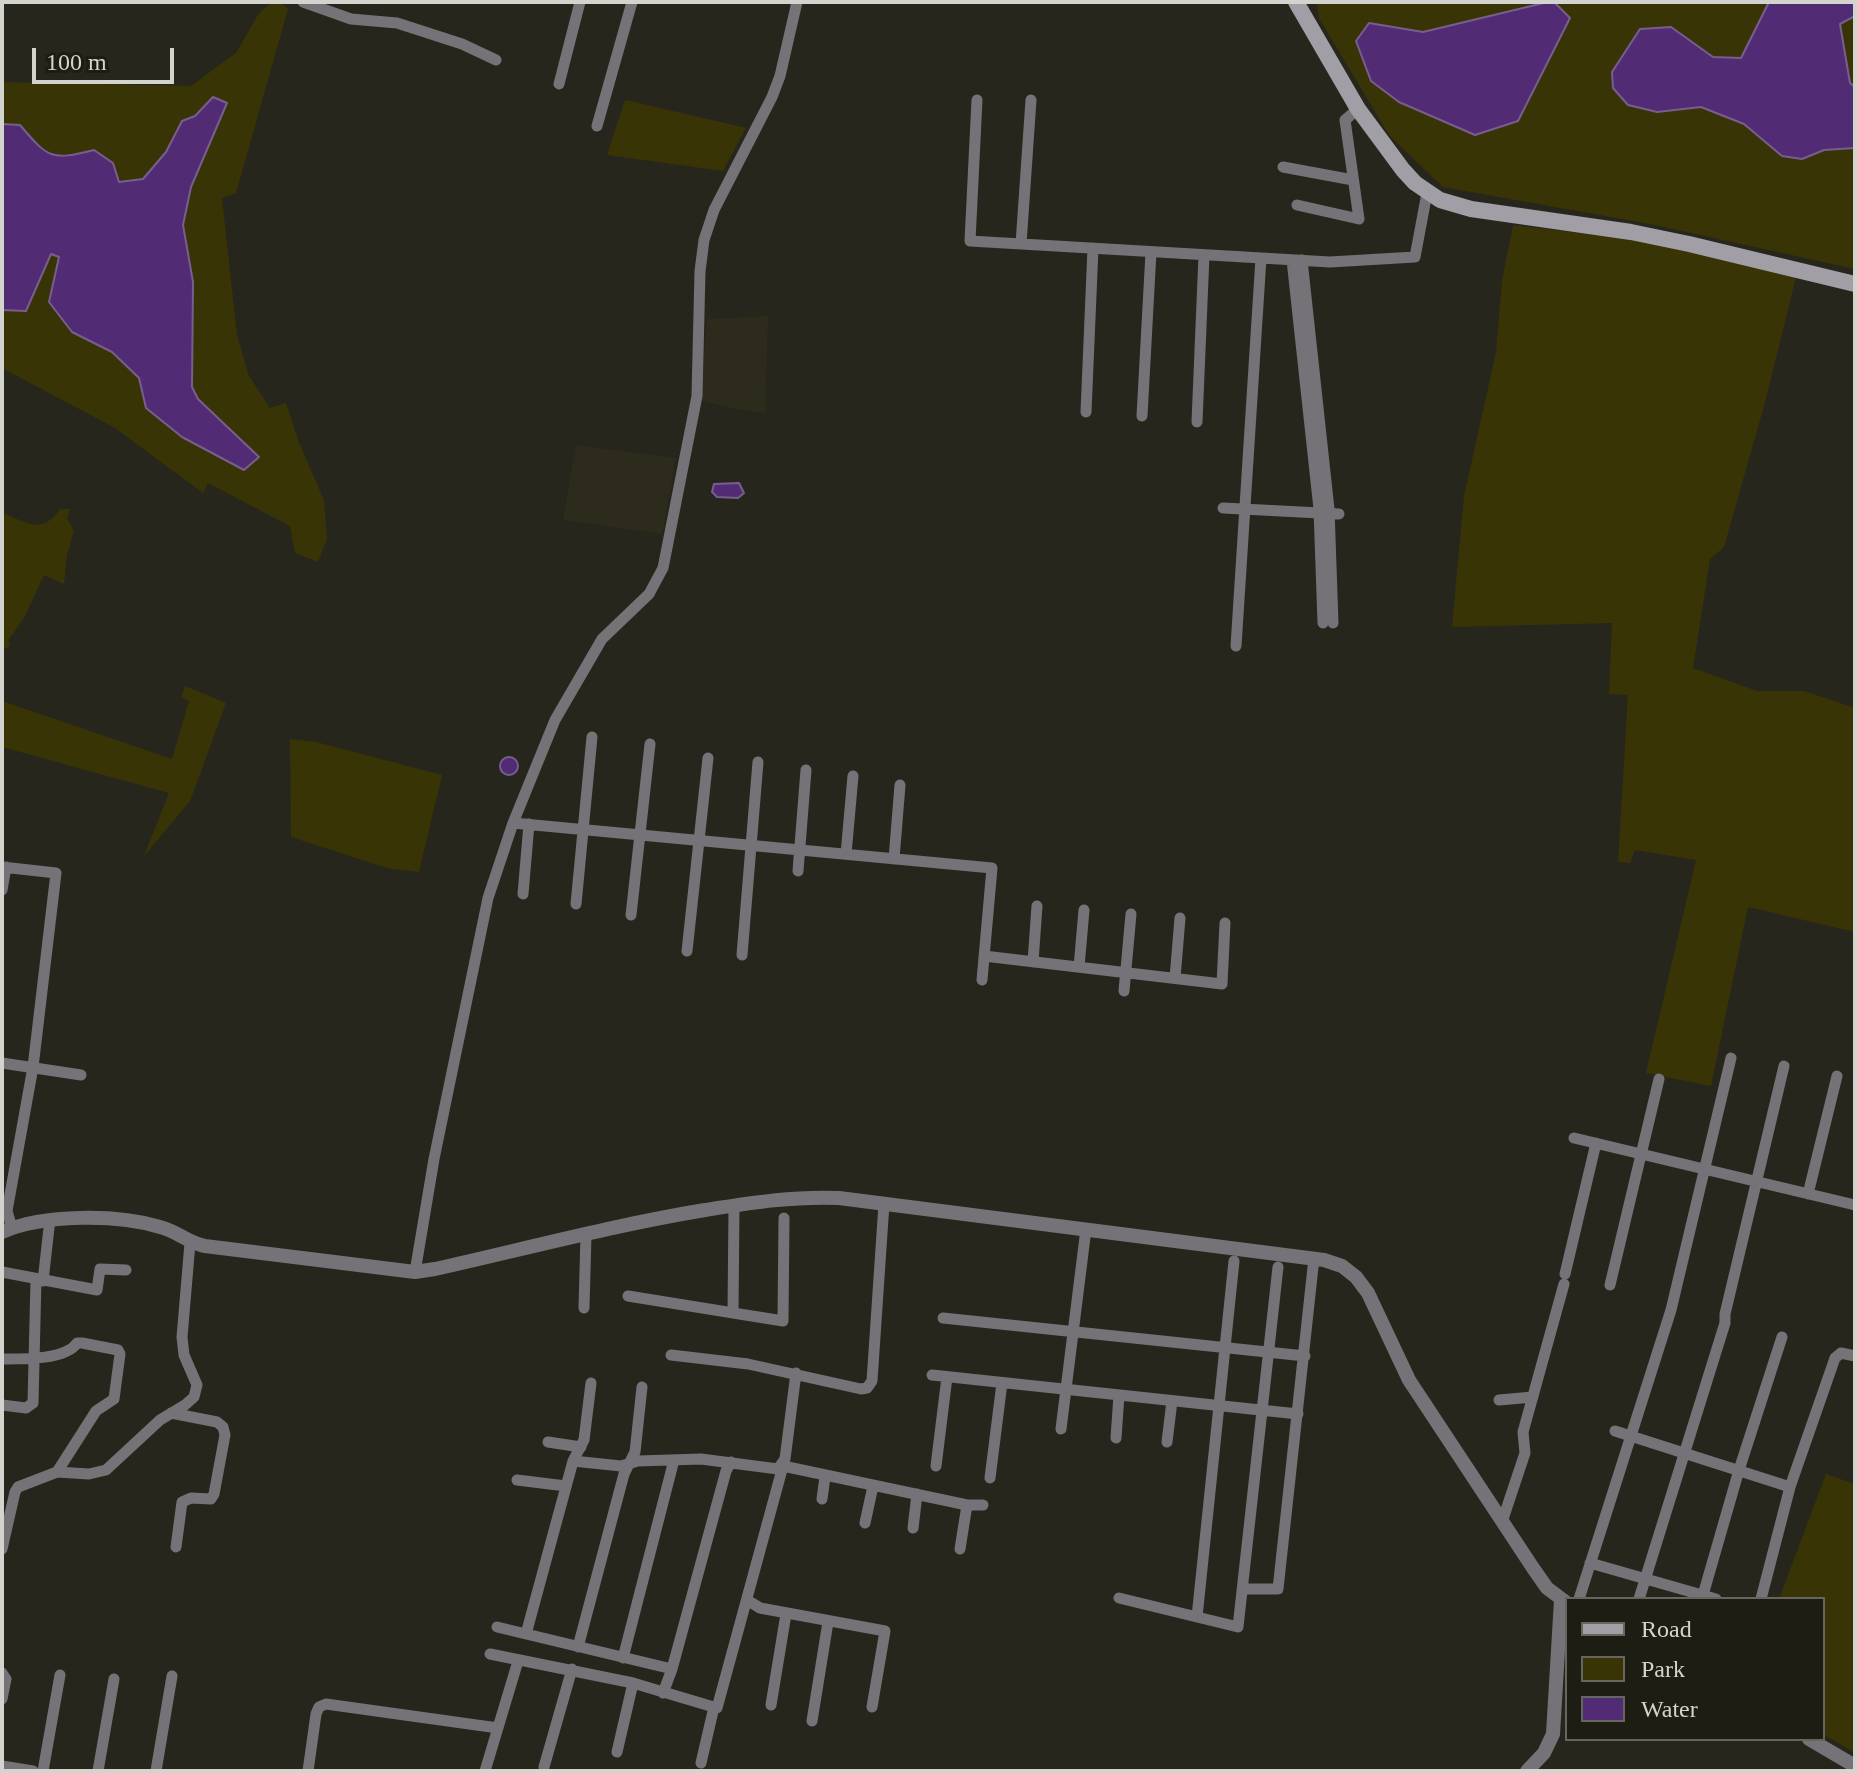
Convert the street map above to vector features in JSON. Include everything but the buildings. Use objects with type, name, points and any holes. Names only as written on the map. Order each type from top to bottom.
[{"type":"main road","points":[[1296,2],[1358,109],[1403,170],[1427,193],[1440,200],[1471,209],[1668,239],[1855,284]]},
{"type":"street","points":[[303,2],[351,19],[397,23],[462,44],[496,60]]},
{"type":"street","points":[[559,84],[580,2]]},
{"type":"street","points":[[597,126],[632,2]]},
{"type":"street","points":[[415,1272],[434,1159],[488,898],[513,823],[562,707],[602,639],[649,594],[663,568],[697,396],[700,271],[704,240],[714,210],[772,97],[797,2]]},
{"type":"street","points":[[977,100],[970,241],[1330,262],[1415,257],[1427,193]]},
{"type":"street","points":[[1021,244],[1031,100]]},
{"type":"street","points":[[1297,205],[1359,219],[1345,120],[1358,109]]},
{"type":"street","points":[[1283,167],[1353,180]]},
{"type":"street","points":[[1086,412],[1093,248]]},
{"type":"street","points":[[1142,416],[1151,252]]},
{"type":"street","points":[[1197,422],[1204,255]]},
{"type":"street","points":[[1236,646],[1261,258]]},
{"type":"street","points":[[1297,260],[1329,514],[1328,623]]},
{"type":"street","points":[[1223,508],[1329,514]]},
{"type":"street","points":[[576,904],[592,737]]},
{"type":"street","points":[[631,915],[650,744]]},
{"type":"street","points":[[687,951],[708,758]]},
{"type":"street","points":[[742,955],[758,762]]},
{"type":"street","points":[[798,871],[806,770]]},
{"type":"street","points":[[846,854],[853,776]]},
{"type":"street","points":[[894,859],[900,785]]},
{"type":"street","points":[[513,823],[992,868],[982,980]]},
{"type":"street","points":[[523,894],[529,824]]},
{"type":"street","points":[[2,890],[4,867],[56,873],[33,1067],[4,1210],[7,1230],[50,1219],[144,1222],[166,1228],[190,1243],[415,1272],[661,1218],[807,1197],[1314,1258],[1342,1266],[1356,1277],[1368,1293],[1409,1380],[1502,1522],[1533,1568],[1564,1602],[1553,1734],[1544,1753],[1527,1771]]},
{"type":"street","points":[[1033,962],[1037,906]]},
{"type":"street","points":[[1079,967],[1084,910]]},
{"type":"street","points":[[1124,991],[1131,914]]},
{"type":"street","points":[[1175,978],[1180,918]]},
{"type":"street","points":[[984,956],[1222,984],[1225,923]]},
{"type":"street","points":[[1580,1597],[1671,1310],[1731,1058]]},
{"type":"street","points":[[2,1063],[81,1075]]},
{"type":"street","points":[[1640,1597],[1725,1323],[1784,1066]]},
{"type":"street","points":[[1808,1194],[1837,1076]]},
{"type":"street","points":[[1610,1285],[1659,1079]]},
{"type":"street","points":[[1574,1138],[1855,1205]]},
{"type":"street","points":[[1502,1522],[1525,1453],[1523,1432],[1596,1143]]},
{"type":"street","points":[[671,1355],[748,1364],[861,1389],[870,1385],[884,1204]]},
{"type":"street","points":[[733,1313],[734,1206]]},
{"type":"street","points":[[628,1296],[783,1321],[784,1218]]},
{"type":"street","points":[[2,1405],[31,1407],[33,1403],[39,1280],[50,1219]]},
{"type":"street","points":[[1061,1429],[1086,1229]]},
{"type":"street","points":[[584,1308],[586,1234]]},
{"type":"street","points":[[2,1549],[8,1498],[18,1487],[57,1472],[89,1474],[106,1470],[170,1413],[194,1397],[197,1385],[184,1355],[182,1337],[190,1243]]},
{"type":"street","points":[[1243,1589],[1278,1589],[1314,1258]]},
{"type":"street","points":[[1197,1617],[1234,1261]]},
{"type":"street","points":[[1119,1598],[1238,1627],[1278,1267]]},
{"type":"street","points":[[2,1272],[97,1290],[100,1269],[126,1270]]},
{"type":"street","points":[[943,1318],[1305,1356]]},
{"type":"street","points":[[1703,1595],[1782,1337]]},
{"type":"street","points":[[2,1359],[72,1352],[77,1343],[118,1350],[120,1354],[114,1399],[96,1411],[57,1472]]},
{"type":"street","points":[[1762,1597],[1790,1487],[1835,1358],[1841,1353],[1855,1356]]},
{"type":"street","points":[[490,1654],[633,1683],[717,1708],[783,1466],[796,1373]]},
{"type":"street","points":[[932,1375],[1298,1414]]},
{"type":"street","points":[[936,1466],[947,1377]]},
{"type":"street","points":[[526,1634],[573,1461],[584,1440],[591,1383]]},
{"type":"street","points":[[990,1478],[1002,1383]]},
{"type":"street","points":[[578,1647],[624,1474],[635,1452],[642,1387]]},
{"type":"street","points":[[1116,1438],[1119,1395]]},
{"type":"street","points":[[1499,1400],[1533,1397]]},
{"type":"street","points":[[1167,1442],[1172,1401]]},
{"type":"street","points":[[170,1413],[217,1422],[223,1427],[225,1435],[216,1489],[211,1499],[191,1498],[182,1502],[176,1547]]},
{"type":"street","points":[[1615,1431],[1790,1487]]},
{"type":"street","points":[[548,1442],[581,1447]]},
{"type":"street","points":[[573,1461],[621,1466],[638,1461],[674,1460],[731,1462],[770,1469],[783,1466],[967,1505],[983,1505]]},
{"type":"street","points":[[623,1658],[674,1460]]},
{"type":"street","points":[[663,1693],[731,1462]]},
{"type":"street","points":[[822,1499],[825,1477]]},
{"type":"street","points":[[517,1480],[566,1486]]},
{"type":"street","points":[[865,1523],[873,1486]]},
{"type":"street","points":[[913,1528],[917,1494]]},
{"type":"street","points":[[960,1549],[967,1505]]},
{"type":"street","points":[[1590,1563],[1710,1597]]},
{"type":"street","points":[[747,1600],[760,1608],[786,1614],[885,1631],[872,1707]]},
{"type":"street","points":[[771,1705],[786,1614]]},
{"type":"street","points":[[812,1721],[828,1622]]},
{"type":"street","points":[[497,1627],[672,1669]]},
{"type":"street","points":[[485,1771],[518,1661]]},
{"type":"street","points":[[544,1767],[572,1669]]},
{"type":"street","points":[[2,1673],[6,1679],[2,1699]]},
{"type":"street","points":[[43,1771],[60,1675]]},
{"type":"street","points":[[156,1771],[172,1676]]},
{"type":"street","points":[[98,1771],[114,1679]]},
{"type":"street","points":[[617,1752],[633,1683]]},
{"type":"street","points":[[308,1771],[316,1714],[319,1707],[326,1704],[498,1728]]},
{"type":"street","points":[[701,1763],[714,1707]]},
{"type":"street","points":[[1812,1741],[1855,1766]]},
{"type":"street","points":[[2,1766],[33,1771]]},
{"type":"shaded area","points":[[768,316],[765,413],[701,400],[707,319]]},
{"type":"shaded area","points":[[576,445],[676,458],[662,534],[563,520]]},
{"type":"green space","points":[[272,2],[280,2],[288,9],[236,193],[222,198],[237,335],[249,376],[270,408],[286,403],[324,500],[327,539],[318,562],[295,553],[290,526],[208,483],[203,493],[115,428],[2,368],[2,82],[191,86],[236,53],[259,13]]},
{"type":"green space","points":[[1317,2],[1855,2],[1855,269],[1650,224],[1443,187],[1389,135],[1319,18]]},
{"type":"green space","points":[[625,100],[746,128],[723,171],[607,155]]},
{"type":"green space","points":[[1513,225],[1640,240],[1796,277],[1766,399],[1724,547],[1710,559],[1693,668],[1757,691],[1804,691],[1855,708],[1855,932],[1748,907],[1711,1086],[1646,1073],[1696,860],[1635,850],[1630,863],[1618,862],[1628,695],[1609,694],[1612,623],[1452,627],[1464,496],[1496,352],[1502,281]]},
{"type":"green space","points":[[60,509],[70,509],[67,518],[74,531],[67,555],[64,584],[44,575],[25,616],[8,641],[10,646],[3,650],[2,513],[40,525]]},
{"type":"green space","points":[[185,686],[226,703],[190,801],[144,856],[169,793],[2,747],[2,701],[172,759],[189,701],[181,697]]},
{"type":"green space","points":[[290,739],[316,742],[442,775],[419,872],[387,868],[291,837]]},
{"type":"green space","points":[[1826,1474],[1855,1484],[1855,1753],[1825,1735],[1825,1597],[1780,1597]]},
{"type":"water","points":[[1554,2],[1570,18],[1518,121],[1475,135],[1399,102],[1371,81],[1356,41],[1369,23],[1423,32]]},
{"type":"water","points":[[1769,2],[1855,2],[1855,16],[1840,24],[1850,83],[1855,87],[1855,148],[1824,150],[1802,159],[1782,156],[1744,124],[1701,107],[1657,112],[1628,105],[1613,88],[1612,72],[1640,29],[1671,27],[1713,57],[1741,58]]},
{"type":"water","points":[[213,97],[227,103],[191,187],[183,225],[193,282],[192,387],[198,399],[259,457],[244,470],[182,437],[146,408],[139,378],[112,352],[72,332],[49,302],[59,257],[51,254],[26,311],[2,310],[2,124],[20,125],[51,154],[59,156],[94,150],[113,163],[119,182],[143,179],[166,152],[182,121],[195,116]]},
{"type":"water","points":[[739,483],[744,493],[738,498],[717,497],[712,492],[714,484]]},
{"type":"water","points":[[509,757],[518,766],[509,775],[500,766]]}]
